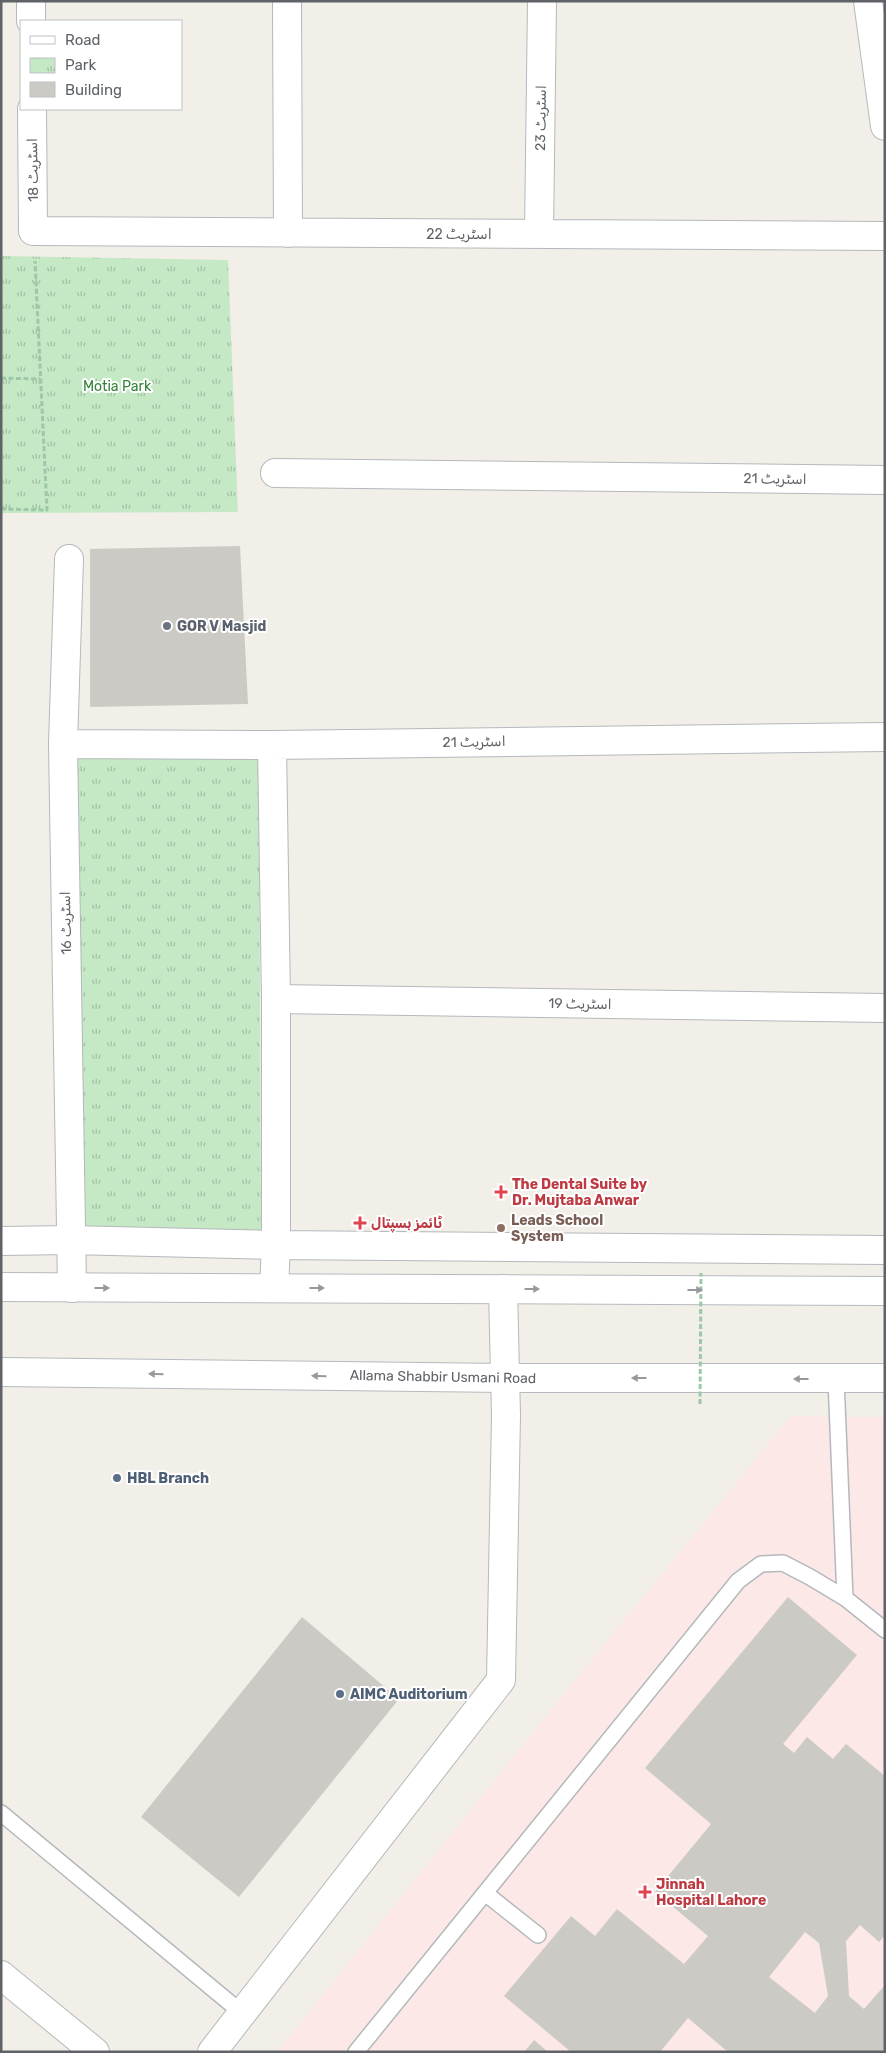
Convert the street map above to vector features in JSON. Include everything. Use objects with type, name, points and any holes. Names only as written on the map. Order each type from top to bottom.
[{"type":"street","points":[[31,1],[31,20]]},
{"type":"street","points":[[287,1],[288,233]]},
{"type":"street","name":"اسٹریٹ 23","points":[[539,234],[542,1]]},
{"type":"street","points":[[868,1],[880,53],[885,126]]},
{"type":"street","name":"اسٹریٹ 18","points":[[32,110],[33,231]]},
{"type":"street","name":"اسٹریٹ 22","points":[[33,231],[885,236]]},
{"type":"street","name":"اسٹریٹ 21","points":[[276,473],[885,480]]},
{"type":"street","name":"اسٹریٹ 16","points":[[69,559],[63,744],[72,1288]]},
{"type":"street","name":"اسٹریٹ 21","points":[[63,744],[272,745],[885,737]]},
{"type":"street","points":[[272,745],[276,999],[276,1245],[274,1288]]},
{"type":"street","name":"اسٹریٹ 19","points":[[276,999],[885,1008]]},
{"type":"street","points":[[1,1241],[70,1240],[276,1245],[885,1250]]},
{"type":"street","points":[[1,1287],[885,1291]]},
{"type":"street","points":[[212,2052],[501,1680],[506,1378],[503,1289]]},
{"type":"street","name":"Allama Shabbir Usmani Road","points":[[1,1372],[506,1378],[885,1378]]},
{"type":"street","points":[[1,1975],[95,2052]]},
{"type":"lane","points":[[836,1379],[845,1598]]},
{"type":"lane","points":[[356,2052],[738,1581],[760,1564],[783,1563],[810,1576],[845,1598],[885,1630]]},
{"type":"lane","points":[[1,1813],[242,2013]]},
{"type":"lane","points":[[484,1893],[538,1935]]},
{"type":"path","points":[[1,509],[47,510],[33,231]]},
{"type":"path","points":[[1,378],[40,378]]},
{"type":"path","points":[[700,1273],[700,1404]]},
{"type":"shaded area","name":"Jinnah Hospital Lahore","points":[[791,1416],[885,1417],[885,2052],[277,2052],[533,1732]]},
{"type":"green space","name":"Motia Park","points":[[1,256],[228,260],[238,512],[1,513]]},
{"type":"green space","points":[[75,755],[259,758],[261,1230],[77,1227]]},
{"type":"building","name":"GOR V Masjid","points":[[240,546],[248,704],[90,707],[90,549]]},
{"type":"building","points":[[788,1597],[857,1655],[783,1744],[794,1753],[807,1737],[833,1759],[846,1744],[885,1776],[885,1935],[879,1942],[860,1925],[846,1941],[849,1996],[864,2009],[885,1985],[885,2052],[728,2052],[688,2018],[660,2052],[571,2052],[504,1996],[571,1916],[595,1936],[617,1909],[684,1964],[708,1936],[655,1892],[711,1824],[645,1768]],"holes":[[[805,1932],[819,1943],[828,1996],[815,2013],[769,1977]]]},
{"type":"building","points":[[302,1617],[399,1699],[239,1897],[141,1817]]},
{"type":"building","points":[[534,2040],[548,2052],[524,2052]]},
{"type":"place","name":"GOR V Masjid","points":[[167,626]]},
{"type":"place","name":"The Dental Suite by Dr. Mujtaba Anwar","points":[[501,1192]]},
{"type":"place","name":"ٹائمز ہسپتال","points":[[360,1223]]},
{"type":"place","name":"Leads School System","points":[[501,1228]]},
{"type":"place","name":"HBL Branch","points":[[117,1478]]},
{"type":"place","name":"AIMC Auditorium","points":[[340,1694]]},
{"type":"place","name":"Jinnah Hospital Lahore","points":[[645,1892]]}]
